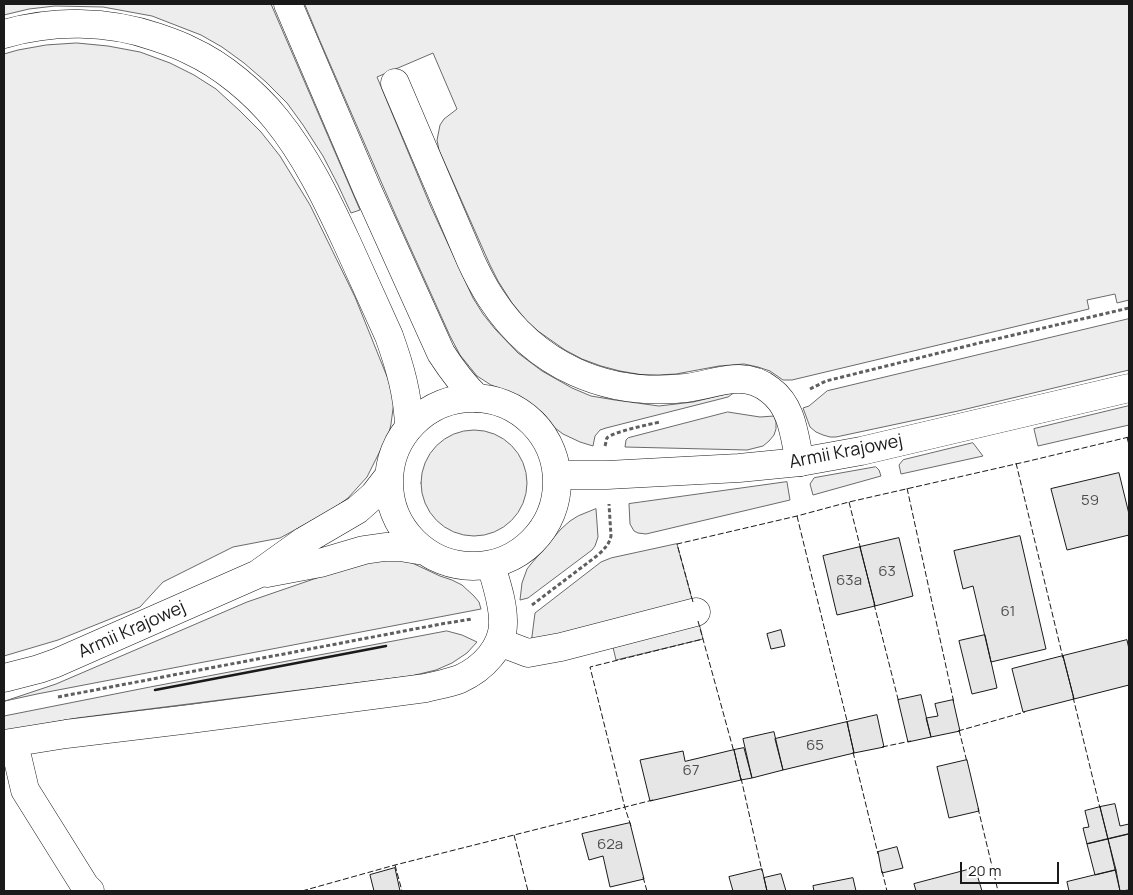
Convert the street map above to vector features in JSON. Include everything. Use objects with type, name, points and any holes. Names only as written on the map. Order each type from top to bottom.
[{"type":"main road","points":[[288,4],[367,189],[441,353],[451,370],[477,398]]},
{"type":"main road","points":[[4,34],[40,25],[66,23],[118,27],[144,33],[192,51],[235,79],[255,97],[292,140],[332,212],[389,336],[405,386],[409,427]]},
{"type":"main road","points":[[395,83],[478,275],[505,318],[524,338],[549,358],[571,371],[612,384],[644,389],[672,389],[734,378],[763,386],[776,396],[789,414],[800,462]]},
{"type":"main road","name":"Armii Krajowej","points":[[557,475],[607,475],[739,468],[800,462],[868,449],[1129,388]]},
{"type":"main road","points":[[477,398],[490,400],[515,409],[531,421],[544,436],[550,448],[557,475],[557,487],[551,514],[545,526],[528,547],[504,561],[492,565],[474,567],[445,562],[424,551],[414,543],[406,534],[397,518],[388,490],[388,477],[397,446],[409,427],[425,412],[455,400],[477,398]]},
{"type":"main road","name":"Armii Krajowej","points":[[4,678],[56,663],[258,574],[304,541],[357,510],[374,495],[388,477]]},
{"type":"main road","name":"Armii Krajowej","points":[[258,574],[320,563],[364,550],[385,547],[400,547],[424,551]]},
{"type":"main road","points":[[90,891],[25,790],[9,743],[436,686],[459,679],[471,673],[485,662],[494,653],[499,642],[504,623],[492,565]]},
{"type":"main road","points":[[499,642],[528,653],[568,645],[696,612]]},
{"type":"path","points":[[804,393],[826,381],[1129,308]]},
{"type":"path","points":[[526,608],[606,548],[611,536],[609,507]]},
{"type":"path","points":[[56,698],[475,619]]},
{"type":"shaded area","points":[[4,4],[271,4],[360,210],[351,213],[323,156],[287,103],[244,63],[222,47],[201,35],[152,16],[103,7],[55,6],[29,9],[4,15]]},
{"type":"shaded area","points":[[305,4],[1129,4],[1129,300],[1117,303],[1115,294],[1087,300],[1089,309],[792,380],[783,380],[770,371],[744,364],[658,375],[643,375],[601,366],[565,350],[538,331],[512,303],[498,281],[439,150],[437,140],[440,125],[444,119],[457,109],[433,53],[377,77],[431,207],[473,298],[495,329],[518,353],[542,371],[572,388],[591,396],[659,406],[693,402],[735,392],[728,397],[600,430],[595,436],[593,446],[580,442],[555,428],[544,414],[528,402],[491,385],[477,376],[460,355],[396,216]]},
{"type":"shaded area","points":[[77,43],[140,52],[170,63],[216,89],[261,132],[280,156],[310,205],[355,297],[388,379],[394,401],[389,433],[367,477],[348,498],[337,506],[280,538],[233,547],[163,582],[140,607],[58,640],[4,656],[4,54],[46,45]]},
{"type":"shaded area","points":[[1129,319],[1129,370],[958,411],[836,437],[823,435],[810,427],[803,408],[809,406],[827,391]]},
{"type":"shaded area","points":[[1129,406],[1129,425],[1038,446],[1034,429]]},
{"type":"shaded area","points":[[728,412],[760,417],[774,416],[776,429],[774,435],[763,446],[747,450],[625,447],[628,438]]},
{"type":"shaded area","points":[[474,430],[494,434],[512,445],[523,463],[527,483],[523,503],[512,521],[494,532],[474,536],[454,532],[436,521],[425,503],[421,483],[425,463],[436,445],[454,434]]},
{"type":"shaded area","points":[[973,443],[983,456],[901,474],[899,465],[903,460]]},
{"type":"shaded area","points":[[876,467],[881,476],[813,495],[810,484],[814,478]]},
{"type":"shaded area","points":[[787,482],[790,500],[646,534],[634,531],[630,524],[629,504]]},
{"type":"shaded area","points":[[596,509],[598,537],[592,550],[528,598],[520,600],[522,583],[531,564],[570,521]]},
{"type":"shaded area","points":[[677,544],[693,603],[531,644],[535,613],[601,562],[611,558]]},
{"type":"shaded area","points":[[385,558],[410,562],[462,585],[479,602],[481,609],[5,701],[56,684],[247,602],[340,570]]},
{"type":"shaded area","points":[[698,619],[703,639],[616,660],[612,643]]},
{"type":"shaded area","points":[[447,631],[477,642],[467,653],[452,663],[436,670],[411,676],[77,718],[4,731],[4,716]]},
{"type":"building","points":[[1119,473],[1129,514],[1129,535],[1067,550],[1051,489]]},
{"type":"building","points":[[1020,536],[1046,649],[991,662],[973,586],[963,589],[954,551]]},
{"type":"building","points":[[899,538],[913,596],[875,606],[860,547]]},
{"type":"building","points":[[860,547],[875,606],[837,615],[823,556]]},
{"type":"building","points":[[781,630],[785,646],[771,649],[767,634]]},
{"type":"building","points":[[985,635],[997,688],[972,694],[959,641]]},
{"type":"building","points":[[1127,640],[1129,649],[1129,685],[1074,699],[1063,656]]},
{"type":"building","points":[[1063,656],[1074,699],[1023,712],[1012,669]]},
{"type":"building","points":[[921,695],[931,737],[908,742],[898,700]]},
{"type":"building","points":[[953,700],[960,731],[931,737],[926,718],[938,716],[935,704]]},
{"type":"building","points":[[877,715],[884,747],[854,753],[847,722]]},
{"type":"building","points":[[847,722],[854,753],[783,770],[775,739]]},
{"type":"building","points":[[774,732],[783,770],[752,778],[743,739]]},
{"type":"building","points":[[744,748],[752,778],[741,780],[734,750]]},
{"type":"building","points":[[734,750],[741,780],[650,801],[640,760],[683,751],[685,761]]},
{"type":"building","points":[[967,760],[979,811],[949,818],[937,767]]},
{"type":"building","points":[[1115,804],[1120,826],[1129,824],[1129,834],[1108,839],[1100,807]]},
{"type":"building","points":[[1100,807],[1108,839],[1087,844],[1083,828],[1089,827],[1085,811]]},
{"type":"building","points":[[630,823],[644,879],[610,887],[603,856],[589,860],[582,834]]},
{"type":"building","points":[[1129,834],[1129,890],[1120,891],[1108,839]]},
{"type":"building","points":[[1108,839],[1116,870],[1095,875],[1087,844]]},
{"type":"building","points":[[897,847],[903,868],[882,873],[878,852]]},
{"type":"building","points":[[395,868],[400,891],[374,891],[370,875]]},
{"type":"building","points":[[975,868],[982,891],[916,891],[914,884]]},
{"type":"building","points":[[762,869],[767,891],[733,891],[729,877]]},
{"type":"building","points":[[1116,870],[1120,891],[1069,891],[1067,882]]},
{"type":"building","points":[[781,874],[786,891],[767,891],[764,878]]},
{"type":"building","points":[[853,878],[856,891],[814,891],[813,886]]},
{"type":"fence","points":[[1127,437],[1129,445]]},
{"type":"fence","points":[[693,602],[677,544],[1129,437]]},
{"type":"fence","points":[[1016,463],[1063,658]]},
{"type":"fence","points":[[907,488],[954,703]]},
{"type":"fence","points":[[849,502],[861,550]]},
{"type":"fence","points":[[797,516],[848,725]]},
{"type":"fence","points":[[874,604],[899,703]]},
{"type":"fence","points":[[698,621],[734,752]]},
{"type":"fence","points":[[631,826],[590,667],[703,639]]},
{"type":"fence","points":[[1073,697],[1100,808]]},
{"type":"fence","points":[[958,731],[1025,712]]},
{"type":"fence","points":[[959,730],[967,762]]},
{"type":"fence","points":[[882,747],[911,741]]},
{"type":"fence","points":[[853,752],[878,854]]},
{"type":"fence","points":[[741,778],[762,871]]},
{"type":"fence","points":[[302,891],[395,865],[653,800]]},
{"type":"fence","points":[[978,808],[998,891]]},
{"type":"fence","points":[[514,835],[528,891]]},
{"type":"fence","points":[[395,865],[402,891]]},
{"type":"fence","points":[[882,871],[887,891]]},
{"type":"fence","points":[[643,877],[647,891]]},
{"type":"wall","points":[[155,690],[386,646]]}]
